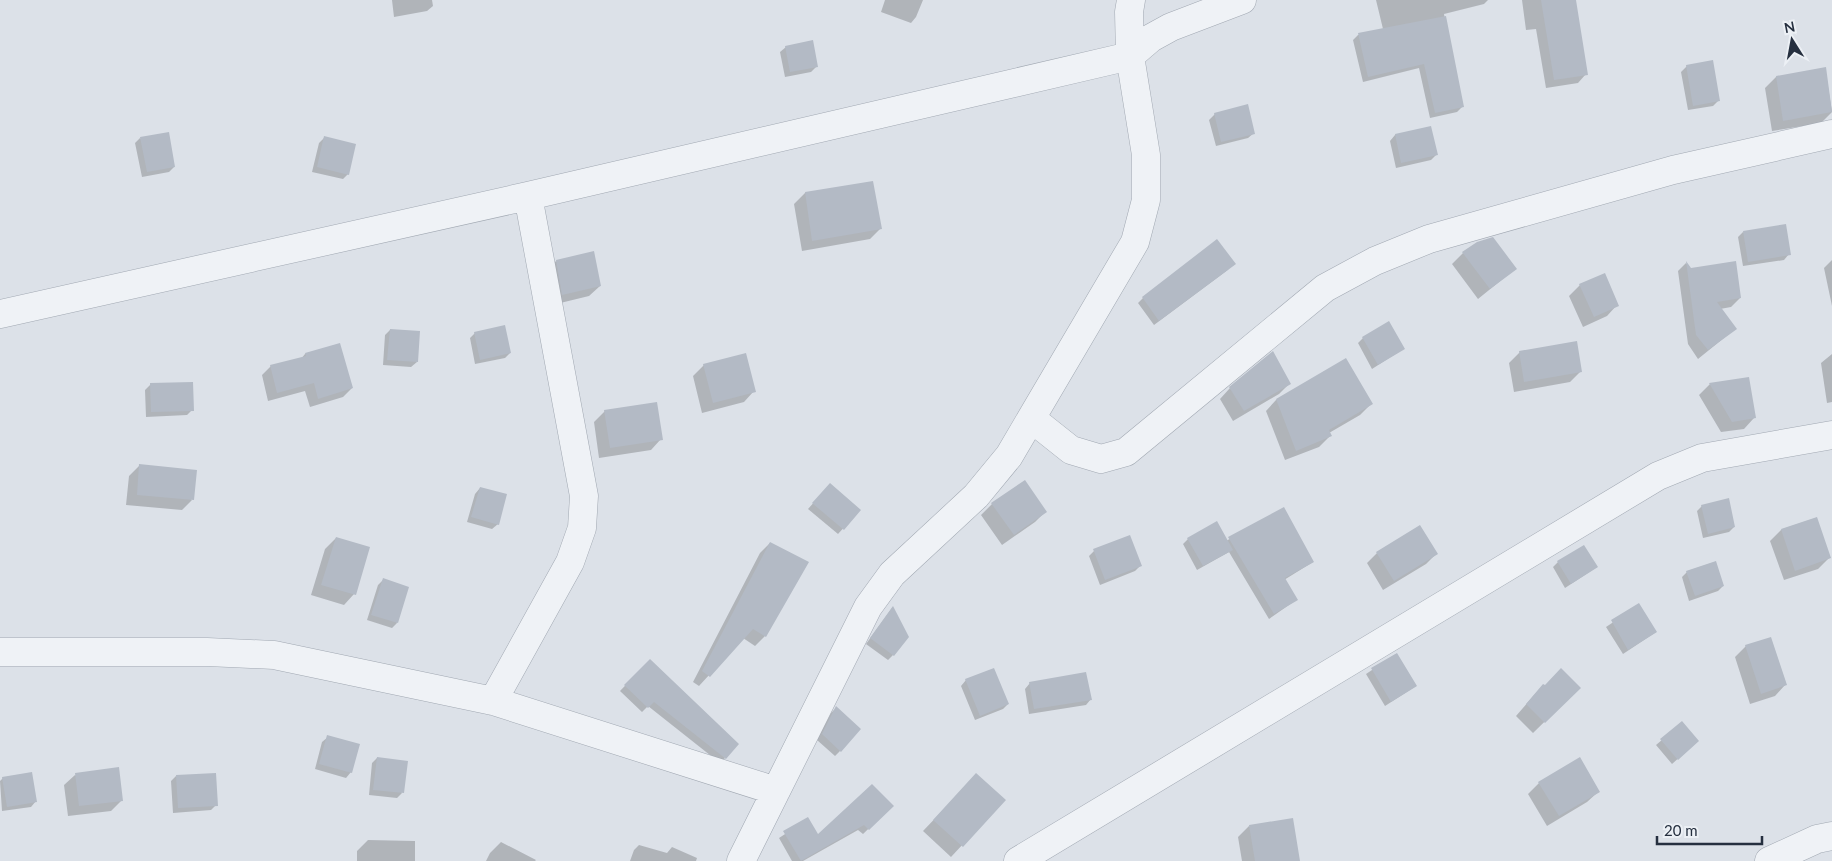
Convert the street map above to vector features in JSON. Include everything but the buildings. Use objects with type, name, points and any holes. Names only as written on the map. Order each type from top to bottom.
[{"type":"street","points":[[741,861],[868,607],[892,574],[976,496],[1009,456],[1135,242],[1146,200],[1146,155],[1130,56],[1129,12],[1131,0]]},
{"type":"street","points":[[0,314],[528,196],[1130,56],[1150,38],[1171,27],[1242,0]]},
{"type":"street","points":[[1032,419],[1072,450],[1101,459],[1126,452],[1325,288],[1375,261],[1429,240],[1673,170],[1832,134]]},
{"type":"street","points":[[493,701],[570,562],[582,528],[584,504],[528,196]]},
{"type":"street","points":[[1018,861],[1658,476],[1702,458],[1832,435]]},
{"type":"street","points":[[0,652],[208,652],[274,654],[493,701],[776,791]]},
{"type":"street","points":[[1769,861],[1817,839],[1832,836]]}]
